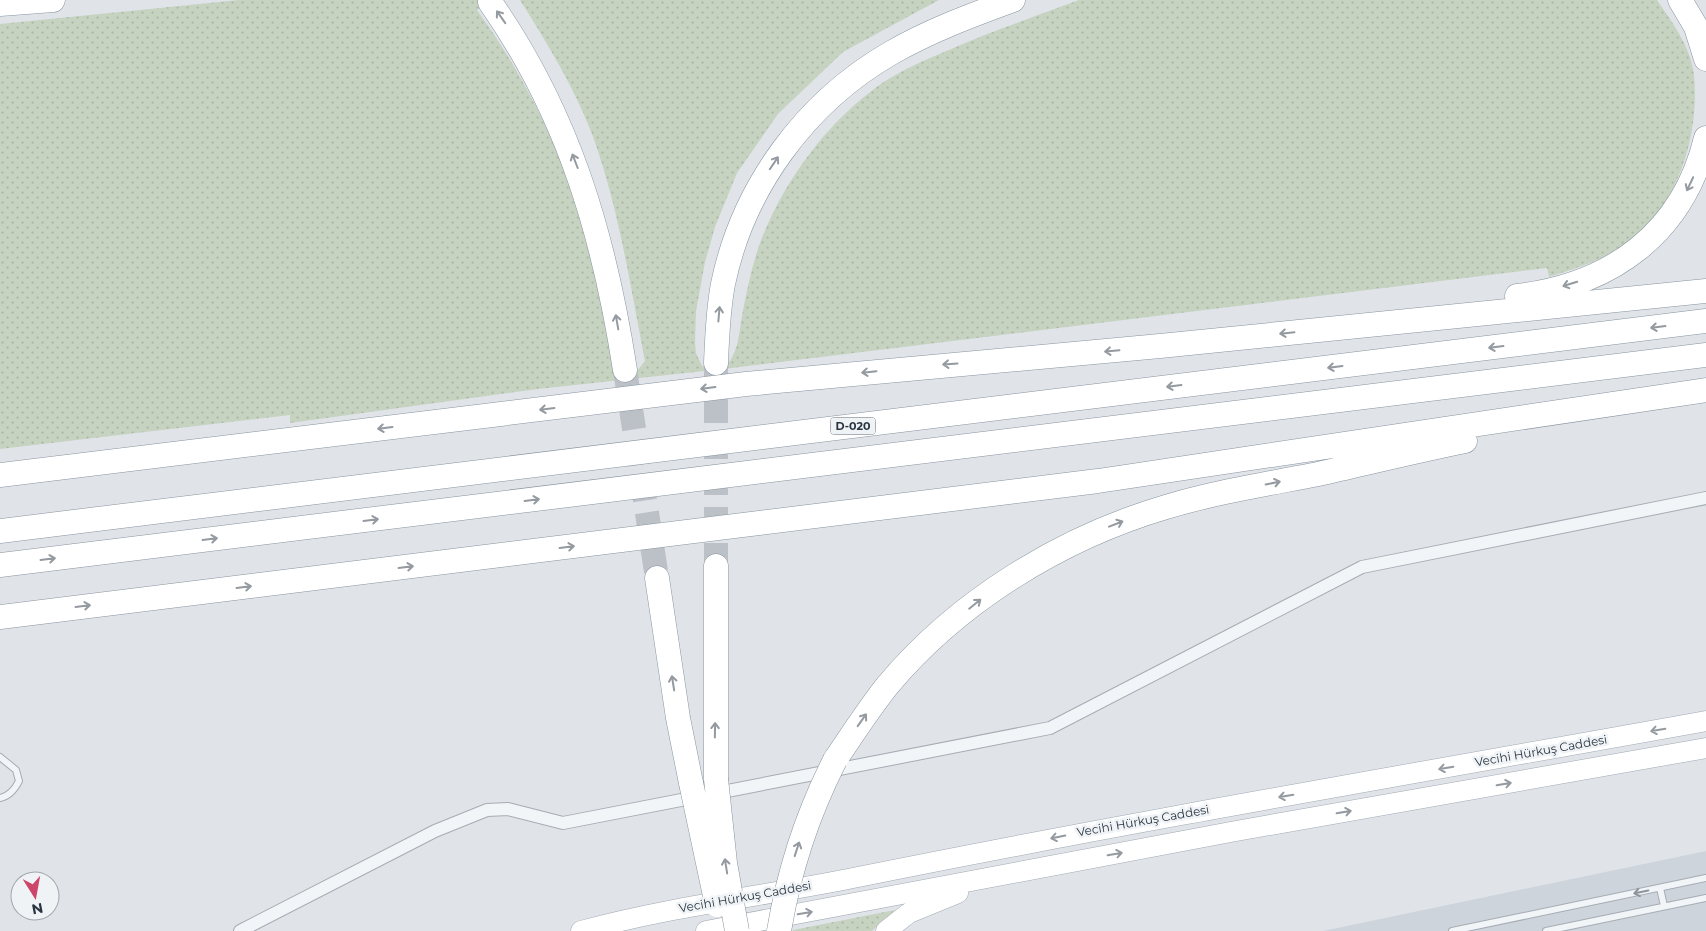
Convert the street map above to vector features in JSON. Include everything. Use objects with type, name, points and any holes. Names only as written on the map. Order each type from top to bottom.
[{"type":"highway","points":[[0,4],[53,0]]},
{"type":"highway","points":[[716,363],[723,284],[736,240],[752,200],[776,160],[803,124],[836,92],[899,43],[929,25],[982,0]]},
{"type":"highway","points":[[873,64],[935,31],[1013,0]]},
{"type":"highway","points":[[1680,0],[1696,27],[1706,59]]},
{"type":"highway","points":[[490,2],[509,28],[541,84],[578,171],[603,255],[625,370]]},
{"type":"highway","points":[[1370,325],[1442,305],[1546,291],[1591,278],[1613,267],[1649,242],[1681,204],[1701,157],[1706,138]]},
{"type":"highway","points":[[0,475],[746,384],[1160,346],[1706,291]]},
{"type":"highway","name":"D-020","points":[[0,531],[1706,321]]},
{"type":"highway","points":[[0,565],[1706,355]]},
{"type":"highway","points":[[0,617],[1070,484],[1702,390]]},
{"type":"highway","points":[[780,931],[796,852],[813,805],[836,760],[862,718],[916,654],[945,628],[1027,568],[1102,529],[1148,512],[1204,497],[1516,430],[1651,406],[1702,390]]},
{"type":"highway","points":[[716,566],[716,779],[725,863],[738,931]]},
{"type":"highway","points":[[657,578],[691,783],[723,931]]},
{"type":"main road","name":"Vecihi Hürkuş Caddesi","points":[[581,931],[649,914],[853,878],[1148,820],[1706,721]]},
{"type":"main road","name":"Vecihi Hürkuş Caddesi","points":[[706,931],[999,875],[1706,748]]},
{"type":"main road","points":[[886,931],[909,913],[999,875]]},
{"type":"street","points":[[240,931],[436,831],[487,810],[508,809],[563,823],[1050,728],[1362,568],[1706,498]]},
{"type":"lane","points":[[0,757],[16,770],[19,781],[15,789],[6,797],[0,798]]},
{"type":"lane","points":[[1452,931],[1706,878]]},
{"type":"lane","points":[[1660,888],[1664,906]]},
{"type":"lane","points":[[1546,931],[1706,898]]},
{"type":"shaded area","points":[[1706,851],[1706,931],[1323,931]]},
{"type":"green space","points":[[239,0],[489,0],[477,10],[531,97],[573,192],[593,257],[619,372],[637,371],[645,361],[610,190],[592,134],[577,99],[550,49],[520,0],[939,0],[843,52],[778,114],[737,173],[715,227],[705,262],[696,311],[696,353],[702,366],[729,362],[732,357],[738,340],[756,254],[763,235],[783,193],[795,174],[823,137],[839,120],[874,89],[911,67],[983,36],[1079,0],[1657,0],[1680,35],[1689,55],[1694,75],[1695,99],[1693,123],[1681,170],[1671,192],[1658,213],[1642,231],[1615,251],[1587,264],[1549,277],[1547,268],[732,368],[538,389],[290,423],[290,415],[0,449],[0,24]]},
{"type":"green space","points":[[895,910],[872,931],[793,931],[793,930]]},
{"type":"tunnel","points":[[716,363],[716,566]]},
{"type":"tunnel","points":[[625,370],[657,578]]}]
